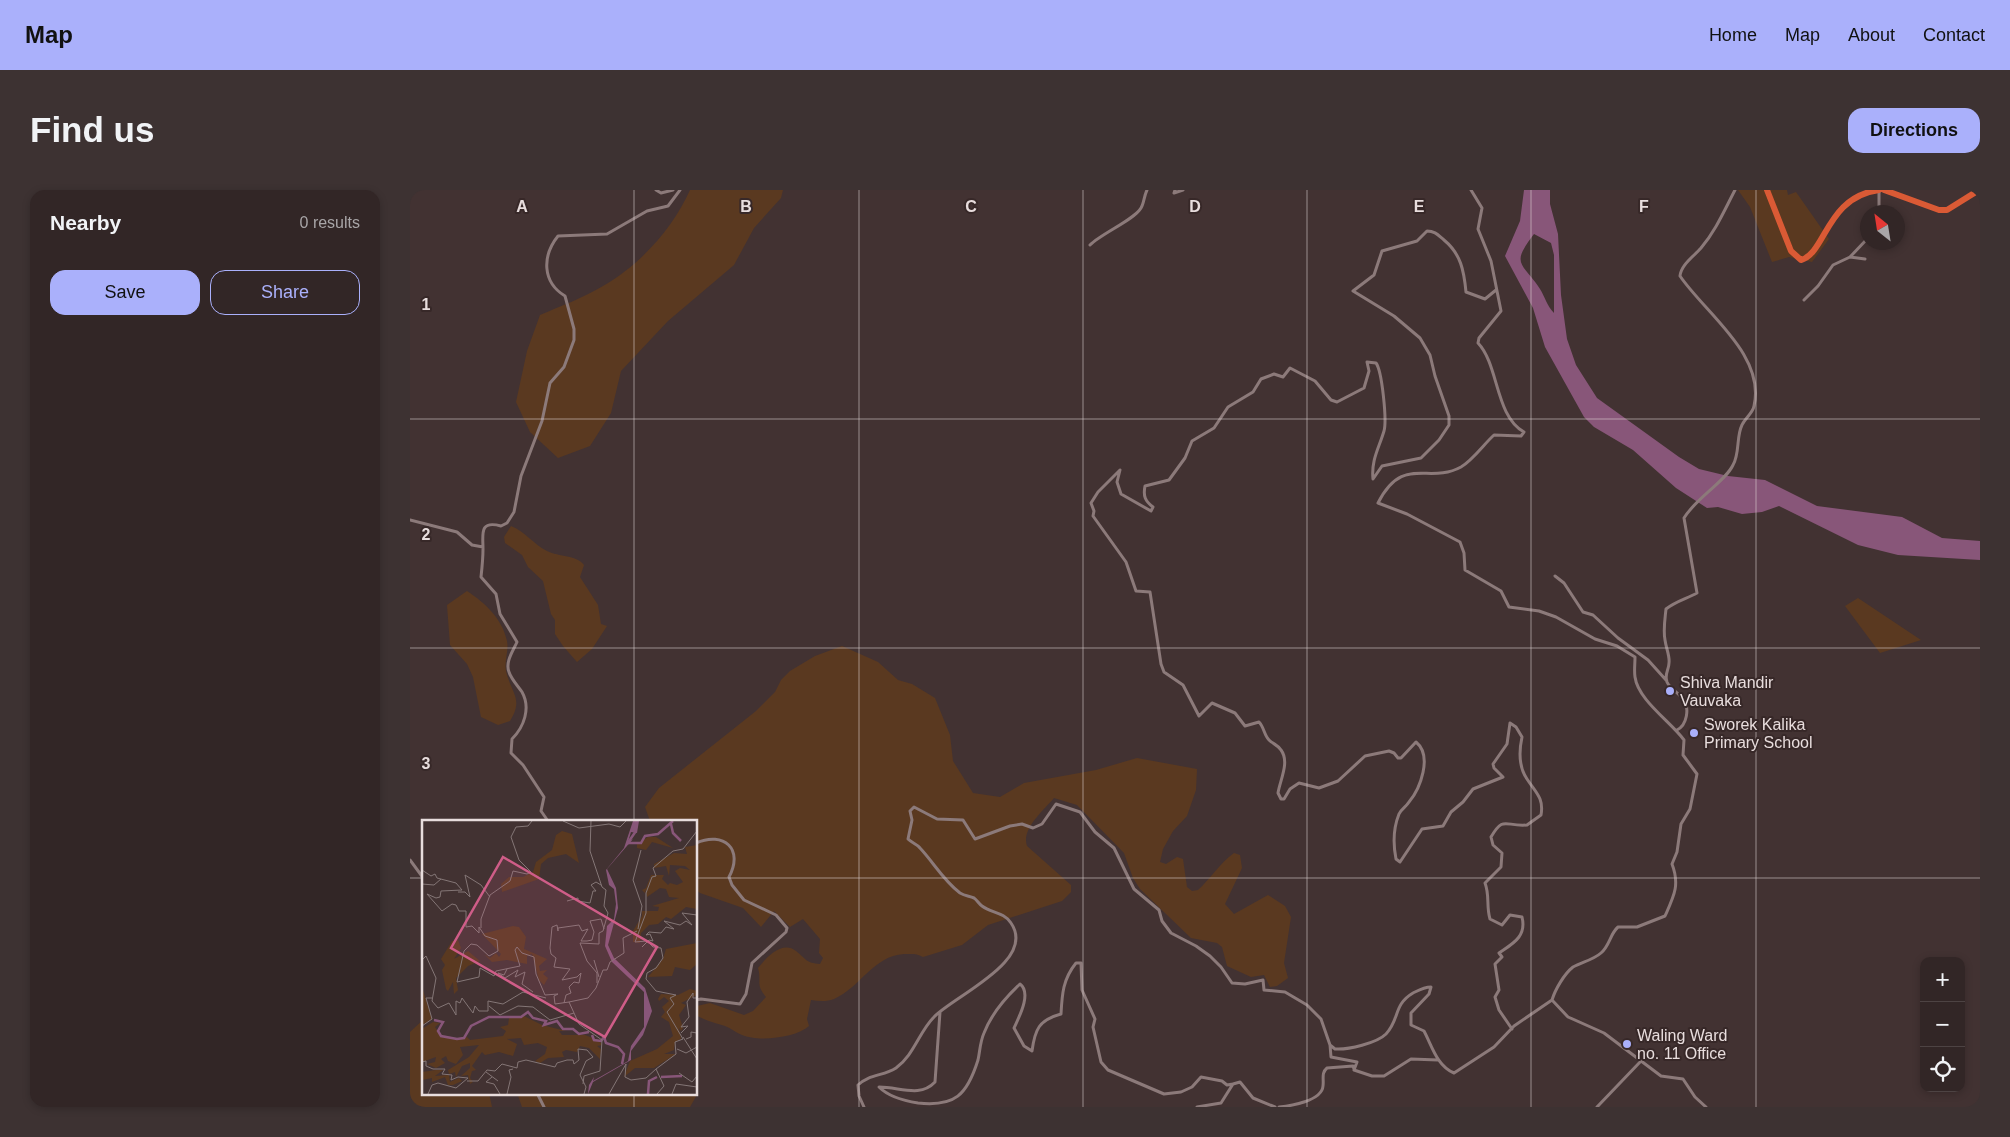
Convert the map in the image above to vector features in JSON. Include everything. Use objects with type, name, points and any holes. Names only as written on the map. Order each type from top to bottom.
[{"type":"highway","points":[[1767,190],[1791,251],[1801,260],[1812,254],[1827,226],[1841,209],[1854,198],[1879,190]]},
{"type":"highway","points":[[1884,190],[1939,210],[1947,210],[1979,190]]},
{"type":"street","points":[[656,190],[661,193],[673,190]]},
{"type":"street","points":[[547,820],[541,811],[544,797],[523,765],[511,753],[512,739],[527,715],[523,694],[509,673],[508,662],[517,642],[500,614],[496,594],[481,577],[482,533],[488,525],[493,523],[501,526],[507,523],[514,512],[521,476],[542,421],[550,382],[564,367],[574,340],[574,329],[565,296],[555,290],[545,261],[548,248],[558,236],[607,234],[646,211],[668,206],[680,190]]},
{"type":"street","points":[[1090,244],[1101,234],[1132,218],[1142,208],[1148,190]]},
{"type":"street","points":[[1175,190],[1174,193],[1177,194],[1183,190]]},
{"type":"street","points":[[1330,1045],[1335,1049],[1350,1049],[1385,1035],[1392,1025],[1397,1007],[1404,999],[1425,987],[1431,986],[1429,994],[1411,1013],[1411,1025],[1424,1031],[1438,1060],[1447,1070],[1454,1073],[1494,1047],[1512,1029],[1552,1000],[1558,988],[1573,968],[1601,953],[1609,945],[1614,931],[1618,927],[1637,927],[1666,916],[1677,892],[1677,877],[1672,864],[1677,852],[1681,824],[1690,809],[1697,774],[1683,755],[1684,740],[1677,730],[1660,717],[1635,679],[1635,657],[1556,617],[1540,611],[1508,607],[1501,591],[1465,570],[1464,553],[1460,542],[1408,514],[1378,503],[1386,487],[1403,476],[1424,472],[1444,473],[1462,467],[1494,435],[1521,436],[1524,432],[1517,428],[1508,414],[1496,389],[1486,352],[1478,343],[1479,338],[1501,311],[1491,261],[1478,229],[1482,208],[1471,190]]},
{"type":"street","points":[[1667,680],[1666,672],[1670,665],[1665,638],[1666,609],[1680,599],[1687,599],[1697,593],[1684,518],[1696,502],[1734,464],[1742,424],[1754,407],[1756,381],[1732,334],[1714,318],[1680,276],[1680,270],[1698,252],[1721,221],[1735,190]]},
{"type":"street","points":[[1879,190],[1879,205]]},
{"type":"street","points":[[1496,290],[1485,299],[1466,292],[1463,266],[1453,247],[1432,231],[1427,231],[1416,241],[1382,251],[1374,275],[1353,292],[1394,316],[1420,338],[1430,355],[1434,376],[1449,416],[1449,425],[1439,440],[1421,458],[1382,466],[1373,479],[1374,453],[1384,429],[1381,376],[1376,363],[1367,362],[1369,371],[1364,388],[1337,402],[1331,400],[1315,381],[1290,368],[1284,377],[1274,374],[1261,379],[1253,392],[1228,407],[1214,428],[1192,441],[1185,458],[1168,480],[1145,486],[1146,502],[1153,507],[1151,511],[1121,494],[1118,482],[1120,470],[1098,492],[1091,503],[1094,511],[1093,516],[1126,562],[1136,591],[1150,592],[1161,664],[1164,672],[1183,685],[1200,716],[1212,703],[1228,708],[1235,713],[1245,726],[1259,722],[1262,724],[1268,739],[1281,749],[1284,756],[1285,765],[1278,793],[1281,799],[1284,799],[1290,789],[1299,783],[1319,788],[1338,781],[1365,756],[1389,751],[1398,758],[1401,758],[1416,742],[1422,755],[1424,770],[1418,788],[1409,803],[1400,811],[1396,824],[1394,849],[1396,859],[1400,862],[1422,828],[1443,826],[1450,812],[1463,802],[1473,789],[1503,777],[1494,768],[1493,764],[1507,744],[1510,723],[1516,727],[1522,737],[1518,753],[1521,764],[1526,778],[1541,796],[1541,815],[1527,825],[1504,822],[1499,824],[1491,837],[1493,845],[1502,853],[1501,867],[1485,883],[1489,893],[1487,910],[1490,919],[1502,925],[1510,915],[1522,917],[1523,922],[1519,938],[1515,944],[1499,953],[1502,958],[1495,964],[1499,990],[1495,997],[1499,1010],[1512,1029]]},
{"type":"street","points":[[1804,300],[1818,286],[1833,265],[1850,257],[1860,246]]},
{"type":"street","points":[[1850,257],[1865,259]]},
{"type":"street","points":[[410,520],[457,532],[472,546],[483,547]]},
{"type":"street","points":[[1555,576],[1564,583],[1583,612],[1593,615],[1618,638],[1648,660],[1684,700],[1686,718],[1682,728],[1677,730]]},
{"type":"street","points":[[864,1107],[859,1096],[858,1084],[864,1079],[895,1069],[908,1056],[932,1018],[1002,966],[1016,946],[1015,931],[1011,922],[1000,913],[981,906],[974,898],[964,896],[940,875],[934,863],[919,846],[908,839],[912,820],[910,811],[914,807],[936,819],[963,820],[975,839],[1010,826],[1022,824],[1033,828],[1042,824],[1056,804],[1080,812],[1095,832],[1114,848],[1134,889],[1159,910],[1162,921],[1171,933],[1196,946],[1210,956],[1221,967],[1232,983],[1245,984],[1263,980],[1264,990],[1284,992],[1307,1005],[1321,1019],[1330,1045],[1331,1057],[1358,1062],[1354,1069]]},
{"type":"street","points":[[698,843],[715,839],[730,845],[736,855],[734,868],[729,877],[732,885],[751,905],[776,915],[787,928],[786,932],[752,963],[746,994],[740,1004],[698,1000]]},
{"type":"street","points":[[410,860],[422,875]]},
{"type":"street","points":[[940,1011],[935,1082],[928,1089],[920,1092],[879,1086],[883,1090],[907,1100],[942,1105],[957,1098],[971,1076],[988,1024],[1020,984],[1024,988],[1026,996],[1014,1028],[1024,1046],[1032,1051],[1040,1025],[1048,1017],[1061,1014],[1063,986],[1068,973],[1076,963],[1081,963],[1082,990],[1095,1019],[1093,1027],[1101,1062],[1108,1070],[1164,1094],[1181,1092],[1192,1087],[1201,1077],[1222,1081],[1228,1085],[1240,1082],[1253,1098],[1277,1107],[1317,1096],[1322,1090],[1323,1074],[1327,1068],[1353,1066],[1354,1069],[1372,1076],[1384,1076],[1410,1059],[1438,1060]]},
{"type":"street","points":[[1552,1000],[1568,1017],[1604,1033],[1661,1076],[1683,1079],[1695,1097],[1706,1107]]},
{"type":"street","points":[[1597,1107],[1641,1061]]},
{"type":"street","points":[[1197,1107],[1221,1103],[1233,1084]]},
{"type":"street","points":[[538,1094],[544,1107]]},
{"type":"shaded area","points":[[690,190],[783,190],[781,198],[754,228],[734,265],[668,321],[621,371],[611,413],[590,446],[558,458],[530,432],[516,402],[527,351],[540,315],[595,290],[630,267],[665,232]]},
{"type":"shaded area","points":[[1524,190],[1550,190],[1550,204],[1558,234],[1561,295],[1567,339],[1576,365],[1597,398],[1679,457],[1699,469],[1728,476],[1765,480],[1817,506],[1902,517],[1942,538],[1980,541],[1980,560],[1898,555],[1858,545],[1779,506],[1762,512],[1742,514],[1718,507],[1707,508],[1676,488],[1633,450],[1594,427],[1584,417],[1545,347],[1533,308],[1505,256],[1520,221]],"holes":[[[1534,234],[1551,243],[1554,255],[1554,313],[1540,289],[1521,263],[1522,252]]]},
{"type":"shaded area","points":[[1738,190],[1787,190],[1788,195],[1796,192],[1829,239],[1812,262],[1789,257],[1772,262],[1750,207]]},
{"type":"shaded area","points":[[511,526],[521,531],[547,551],[577,559],[584,565],[580,577],[598,605],[601,624],[607,626],[592,649],[577,662],[555,634],[555,620],[551,614],[543,581],[528,567],[522,555],[505,543],[504,537]]},
{"type":"shaded area","points":[[467,591],[497,618],[507,641],[506,671],[515,696],[516,707],[510,721],[498,725],[481,717],[473,677],[467,664],[450,645],[447,605]]},
{"type":"shaded area","points":[[1858,598],[1921,640],[1880,653],[1845,606]]},
{"type":"shaded area","points":[[842,646],[878,662],[898,680],[912,684],[935,698],[950,735],[953,761],[973,793],[1000,797],[1024,783],[1096,770],[1137,758],[1197,769],[1196,790],[1187,816],[1173,831],[1163,849],[1160,862],[1166,864],[1177,857],[1183,859],[1187,887],[1192,891],[1198,890],[1224,861],[1234,853],[1240,855],[1242,868],[1225,904],[1234,914],[1268,895],[1285,906],[1291,917],[1284,963],[1288,978],[1277,986],[1270,987],[1264,975],[1251,977],[1227,966],[1222,947],[1217,943],[1191,938],[1140,889],[1133,878],[1124,853],[1077,805],[1054,798],[1034,820],[1027,833],[1026,840],[1027,846],[1071,885],[1071,892],[1062,901],[988,925],[962,945],[923,957],[916,954],[904,954],[884,960],[852,987],[834,999],[825,1001],[811,1000],[807,1019],[809,1026],[786,1036],[777,1038],[749,1037],[698,1016],[698,1006],[710,1003],[744,1015],[753,1011],[766,997],[760,986],[758,968],[765,960],[780,949],[791,948],[809,962],[820,964],[823,958],[819,953],[820,939],[803,919],[790,927],[774,911],[761,927],[743,908],[698,892],[698,820],[650,820],[645,807],[659,788],[756,711],[775,692],[781,680],[790,671],[815,656]]},
{"type":"shaded area","points":[[422,1021],[422,1094],[489,1094],[492,1107],[410,1107],[410,1032]]},
{"type":"shaded area","points":[[517,1094],[697,1094],[690,1107],[522,1107]]},
{"type":"place","name":"Shiva Mandir Vauvaka","points":[[1670,691]]},
{"type":"place","name":"Sworek Kalika Primary School","points":[[1694,733]]},
{"type":"place","name":"Waling Ward no. 11 Office","points":[[1627,1044]]}]
